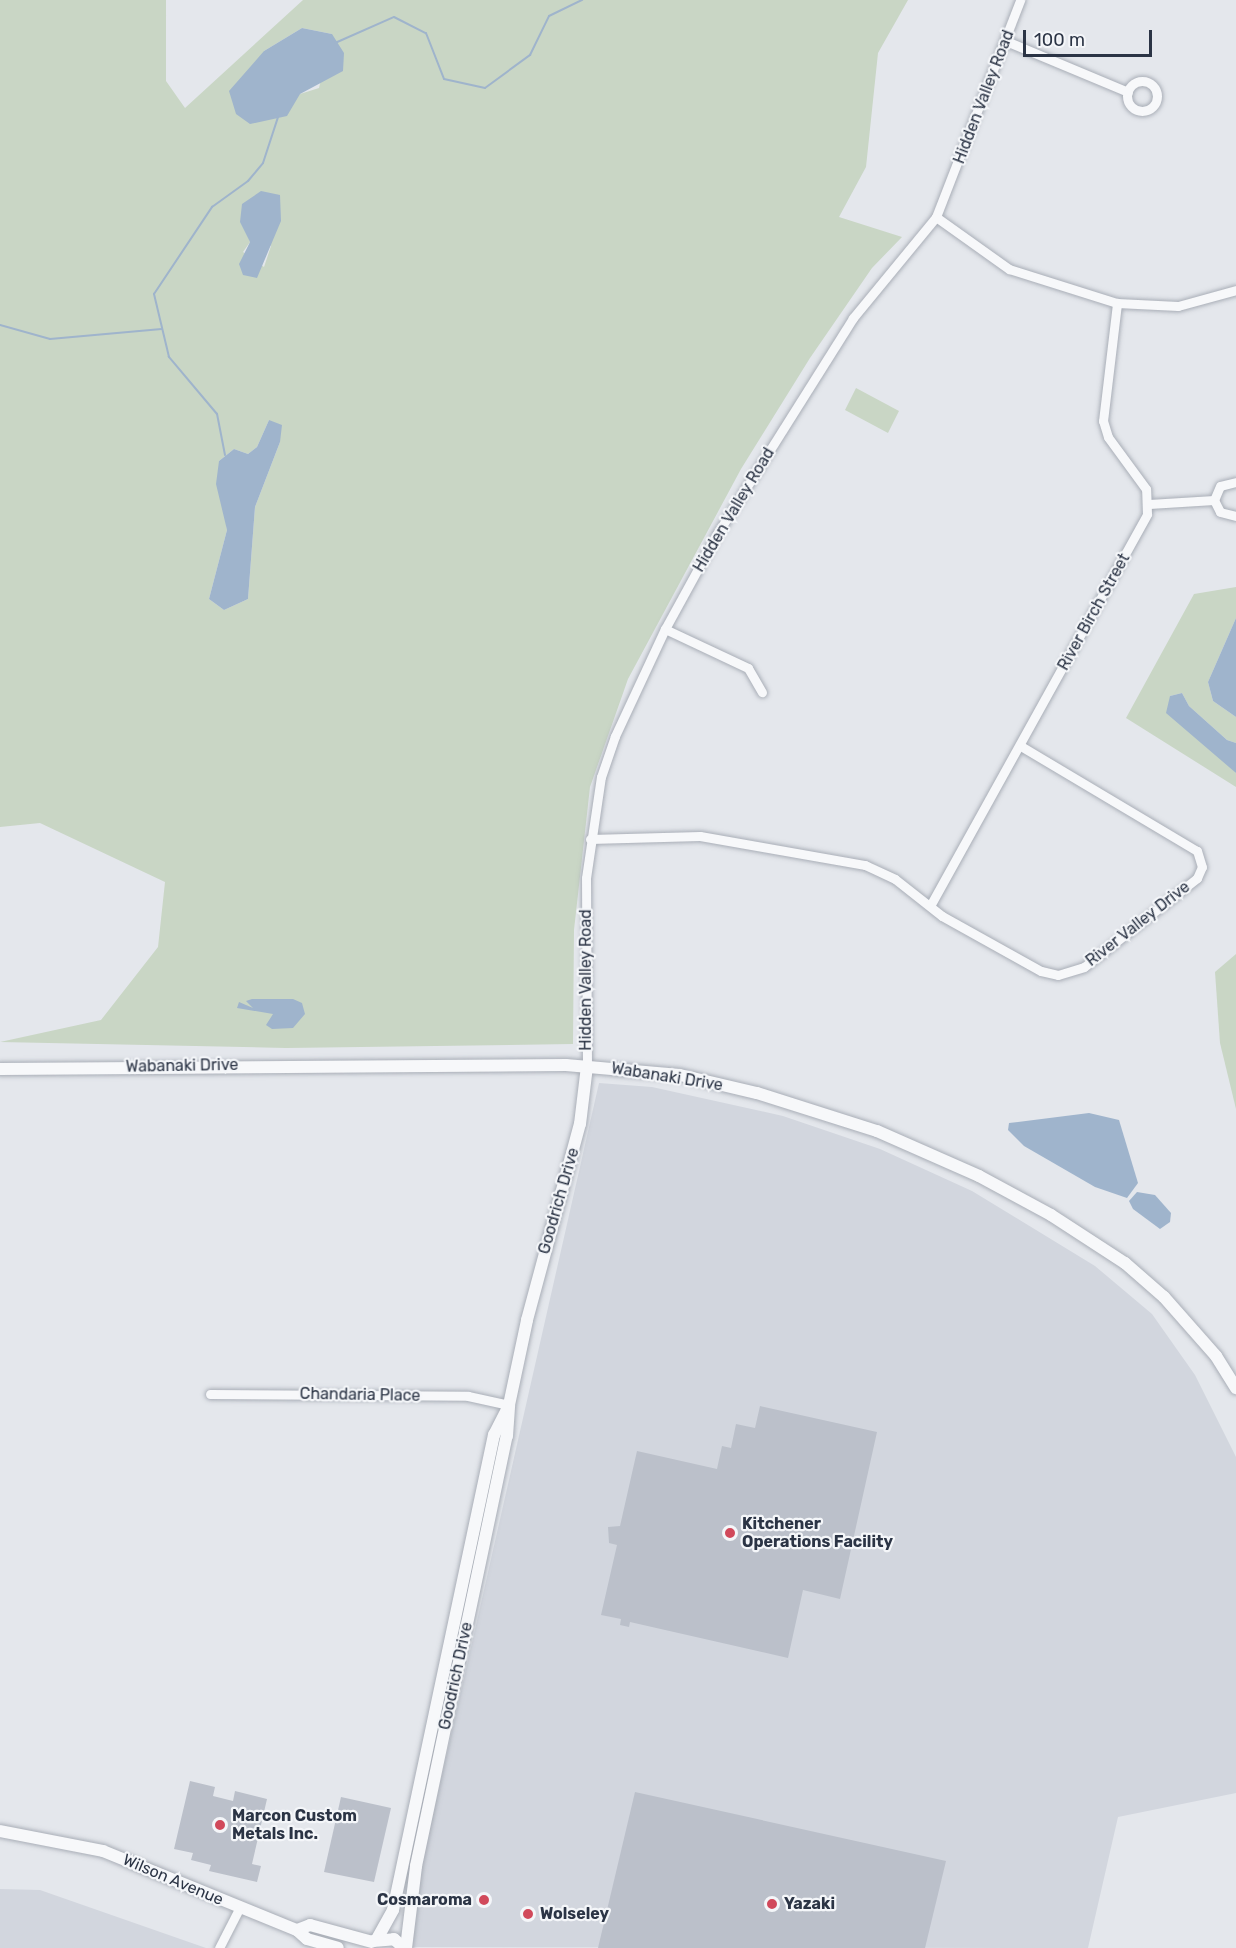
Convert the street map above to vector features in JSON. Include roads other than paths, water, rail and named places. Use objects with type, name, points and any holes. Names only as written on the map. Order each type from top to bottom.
[{"type":"street","name":"Hidden Valley Road","points":[[586,1066],[590,839],[601,777],[615,736],[665,629],[717,534],[853,318],[936,217],[1020,0]]},
{"type":"street","points":[[1006,41],[1128,92]]},
{"type":"street","points":[[936,217],[1009,269],[1117,303],[1178,306],[1236,290]]},
{"type":"street","points":[[1117,303],[1103,421],[1108,437],[1138,473],[1149,504],[1214,500]]},
{"type":"street","points":[[1236,482],[1220,486],[1214,500],[1220,512],[1236,516]]},
{"type":"street","name":"River Birch Street","points":[[930,906],[1021,746],[1143,522],[1149,504]]},
{"type":"street","points":[[665,629],[748,668],[762,692]]},
{"type":"street","name":"River Valley Drive","points":[[590,839],[700,836],[865,865],[895,879],[930,906],[1041,970],[1058,975],[1084,967],[1197,878],[1202,867],[1197,851],[1021,746]]},
{"type":"street","name":"Wabanaki Drive","points":[[0,1069],[586,1066],[680,1075],[757,1093],[877,1131],[979,1176],[1125,1263],[1193,1327],[1236,1388]]},
{"type":"street","name":"Goodrich Drive","points":[[405,1948],[416,1866],[507,1436],[509,1405],[527,1320],[580,1124],[586,1066]]},
{"type":"street","name":"Chandaria Place","points":[[210,1394],[468,1396],[509,1405]]},
{"type":"street","name":"Goodrich Drive","points":[[372,1943],[393,1910],[494,1436],[509,1405]]},
{"type":"street","name":"Wilson Avenue","points":[[0,1831],[103,1851],[239,1909],[297,1930],[308,1939],[338,1948]]},
{"type":"street","points":[[219,1948],[239,1909]]},
{"type":"street","points":[[297,1930],[310,1925],[372,1943],[394,1939],[405,1948]]},
{"type":"water","points":[[302,28],[332,34],[344,53],[343,71],[300,94],[287,116],[250,124],[236,114],[229,91],[264,51]]},
{"type":"water","points":[[261,191],[280,195],[281,221],[257,278],[243,275],[239,264],[250,242],[240,222],[242,204]]},
{"type":"water","points":[[269,420],[282,425],[280,442],[255,507],[248,599],[224,610],[209,599],[227,530],[216,484],[219,461],[234,449],[248,454],[257,447]]},
{"type":"water","points":[[1236,618],[1236,717],[1213,701],[1208,682]]},
{"type":"water","points":[[1182,693],[1189,706],[1227,740],[1236,743],[1236,773],[1166,713],[1170,696]]},
{"type":"water","points":[[293,999],[302,1003],[305,1014],[293,1028],[272,1029],[266,1025],[273,1014],[237,1008],[239,1002],[253,1008],[246,1001]]},
{"type":"water","points":[[1089,1113],[1119,1120],[1138,1183],[1127,1198],[1095,1187],[1024,1146],[1008,1130],[1009,1123]]},
{"type":"water","points":[[1137,1192],[1155,1195],[1171,1213],[1170,1222],[1160,1229],[1133,1209],[1129,1201]]},
{"type":"waterway","points":[[335,43],[394,17],[426,33],[444,79],[485,88],[530,55],[549,16],[582,0]]},
{"type":"waterway","points":[[225,455],[217,414],[169,357],[154,294],[212,207],[248,181],[263,163],[278,117]]},
{"type":"waterway","points":[[0,325],[50,339],[162,329]]},
{"type":"place","name":"Kitchener Operations Facility","points":[[730,1533]]},
{"type":"place","name":"Marcon Custom Metals Inc.","points":[[220,1825]]},
{"type":"place","name":"Cosmaroma","points":[[484,1900]]},
{"type":"place","name":"Yazaki","points":[[772,1904]]},
{"type":"place","name":"Wolseley","points":[[528,1914]]}]
